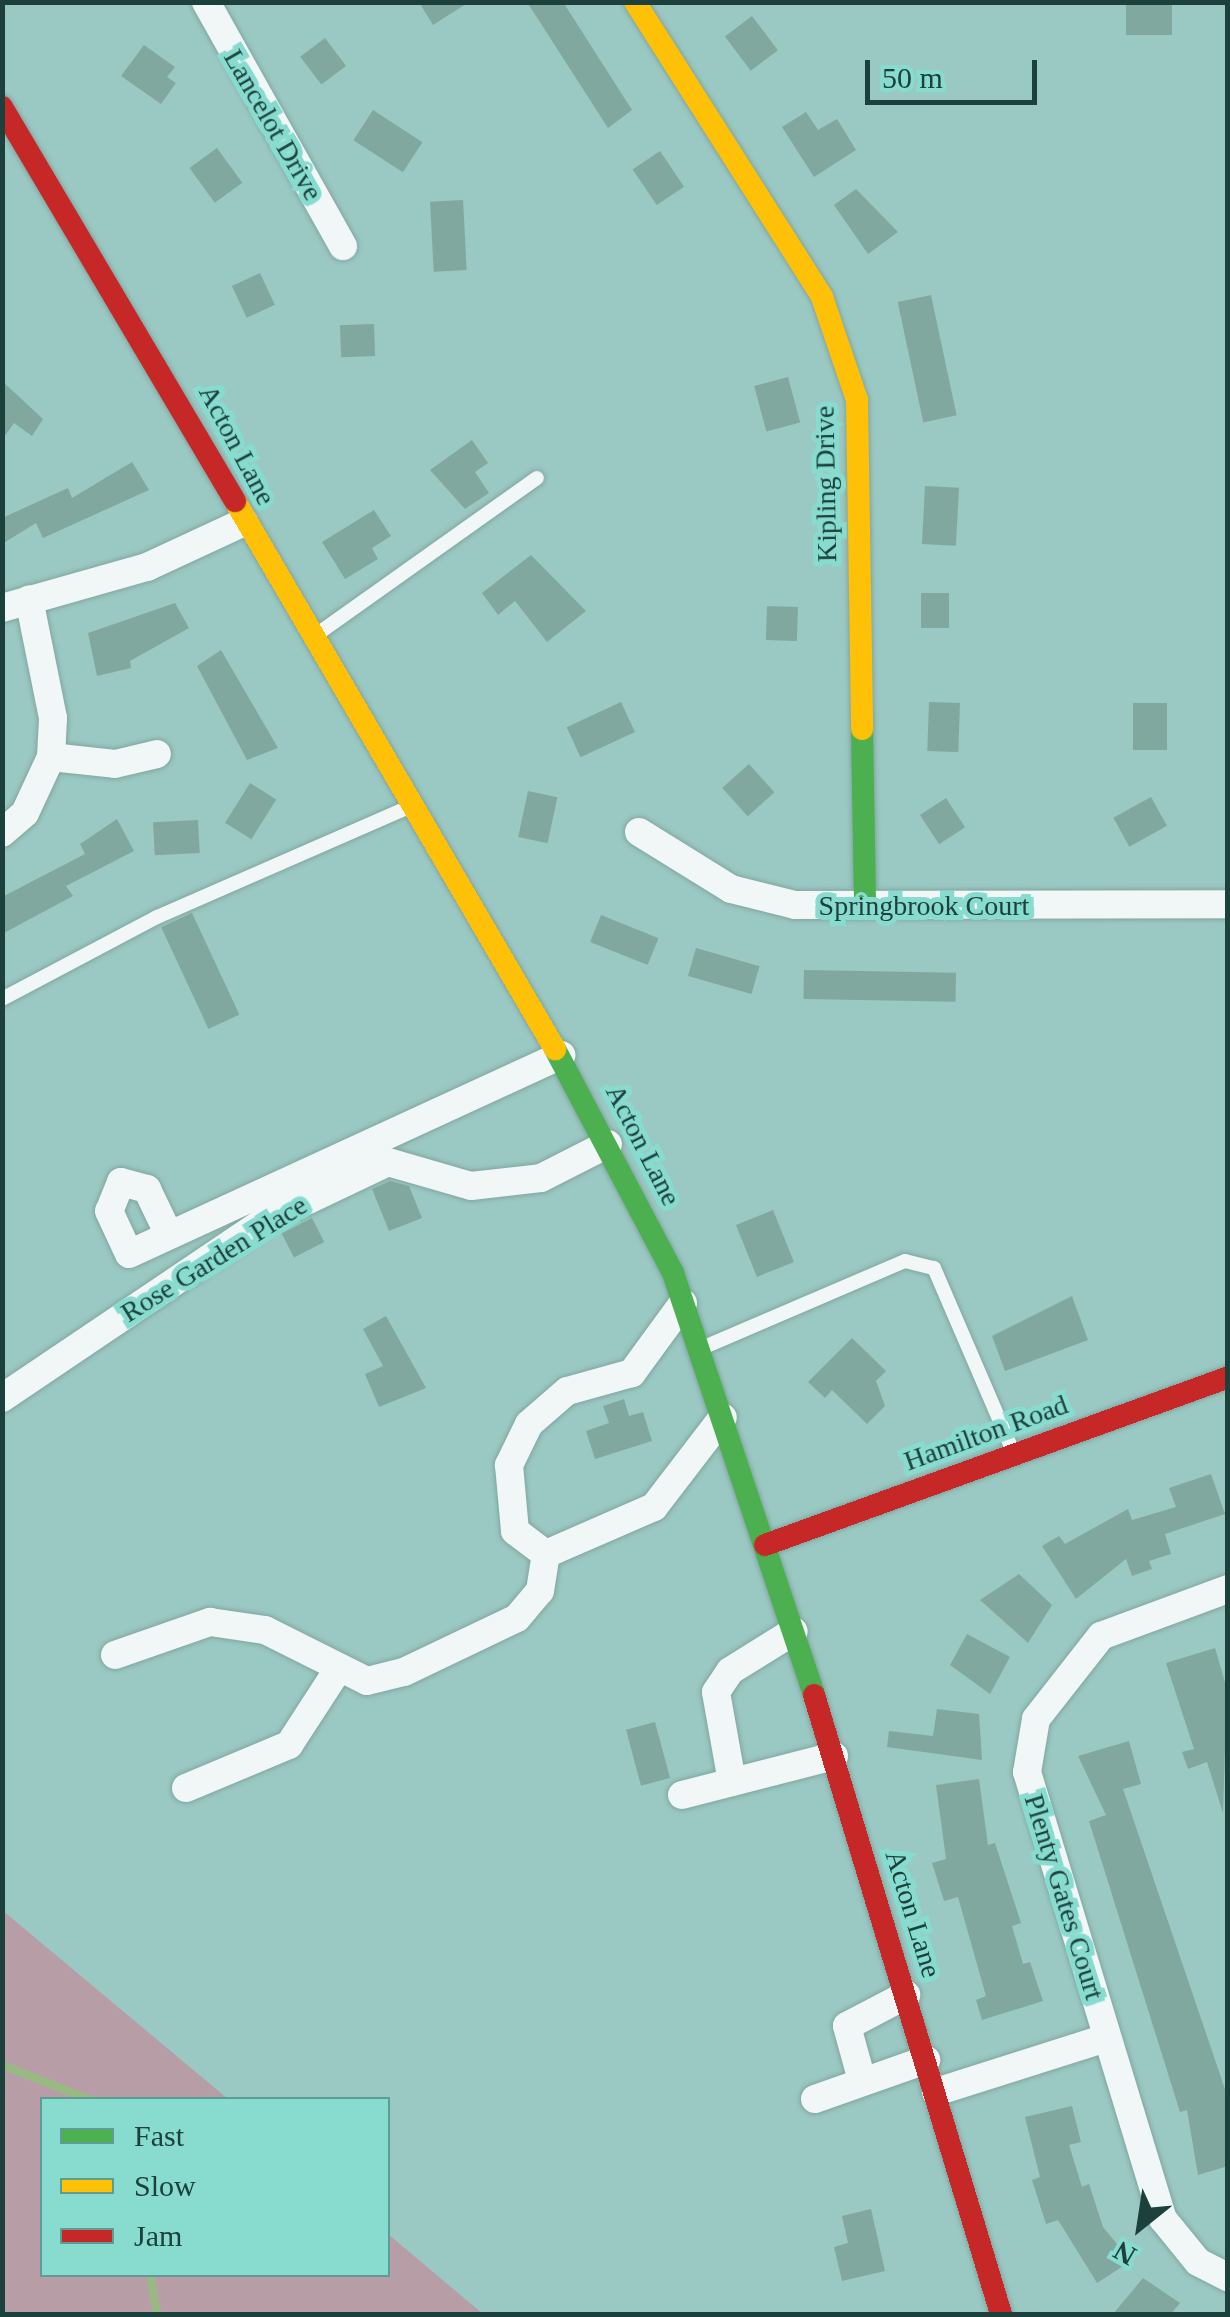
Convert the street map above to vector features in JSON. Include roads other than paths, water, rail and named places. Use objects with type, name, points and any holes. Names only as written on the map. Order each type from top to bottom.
[{"type":"street","name":"Lancelot Drive","points":[[206,2],[343,246]]},
{"type":"street","name":"Kipling Drive","points":[[635,2],[822,297],[857,400],[865,904]]},
{"type":"street","name":"Acton Lane","points":[[2,107],[312,638],[416,803],[561,1055],[683,1303],[834,1756],[1000,2314]]},
{"type":"street","points":[[2,833],[25,813],[51,756],[54,718],[16,604],[147,567],[244,522]]},
{"type":"street","points":[[51,756],[115,764],[157,754]]},
{"type":"street","name":"Springbrook Court","points":[[640,832],[755,898],[865,904],[1228,904]]},
{"type":"street","points":[[169,1234],[561,1055]]},
{"type":"street","name":"Rose Garden Place","points":[[2,1398],[252,1228],[388,1162],[471,1186],[541,1178],[608,1144]]},
{"type":"street","points":[[546,1554],[515,1531],[506,1492],[514,1449],[568,1391],[632,1373],[683,1303]]},
{"type":"street","name":"Hamilton Road","points":[[765,1545],[1228,1377]]},
{"type":"street","points":[[546,1554],[654,1507],[723,1417]]},
{"type":"street","points":[[115,1654],[210,1622],[266,1630],[337,1671],[366,1680],[404,1672],[516,1618],[540,1590],[546,1554]]},
{"type":"street","name":"Plenty Gates Court","points":[[1228,1590],[1100,1636],[1036,1719],[1027,1772],[1035,1818],[1163,2219],[1198,2262],[1228,2277]]},
{"type":"street","points":[[732,1782],[716,1692],[730,1671],[794,1630]]},
{"type":"street","points":[[186,1788],[288,1745],[337,1671]]},
{"type":"street","points":[[682,1795],[834,1756]]},
{"type":"street","points":[[861,2077],[848,2026],[906,1995]]},
{"type":"street","points":[[936,2092],[1106,2038]]},
{"type":"street","points":[[815,2099],[861,2077],[926,2060]]},
{"type":"lane","points":[[312,638],[537,478]]},
{"type":"lane","points":[[2,998],[157,917],[416,803]]},
{"type":"lane","points":[[700,1349],[905,1260],[934,1268],[1015,1454]]},
{"type":"waterway","points":[[2,2065],[83,2097]]},
{"type":"waterway","points":[[151,2277],[157,2314]]}]
